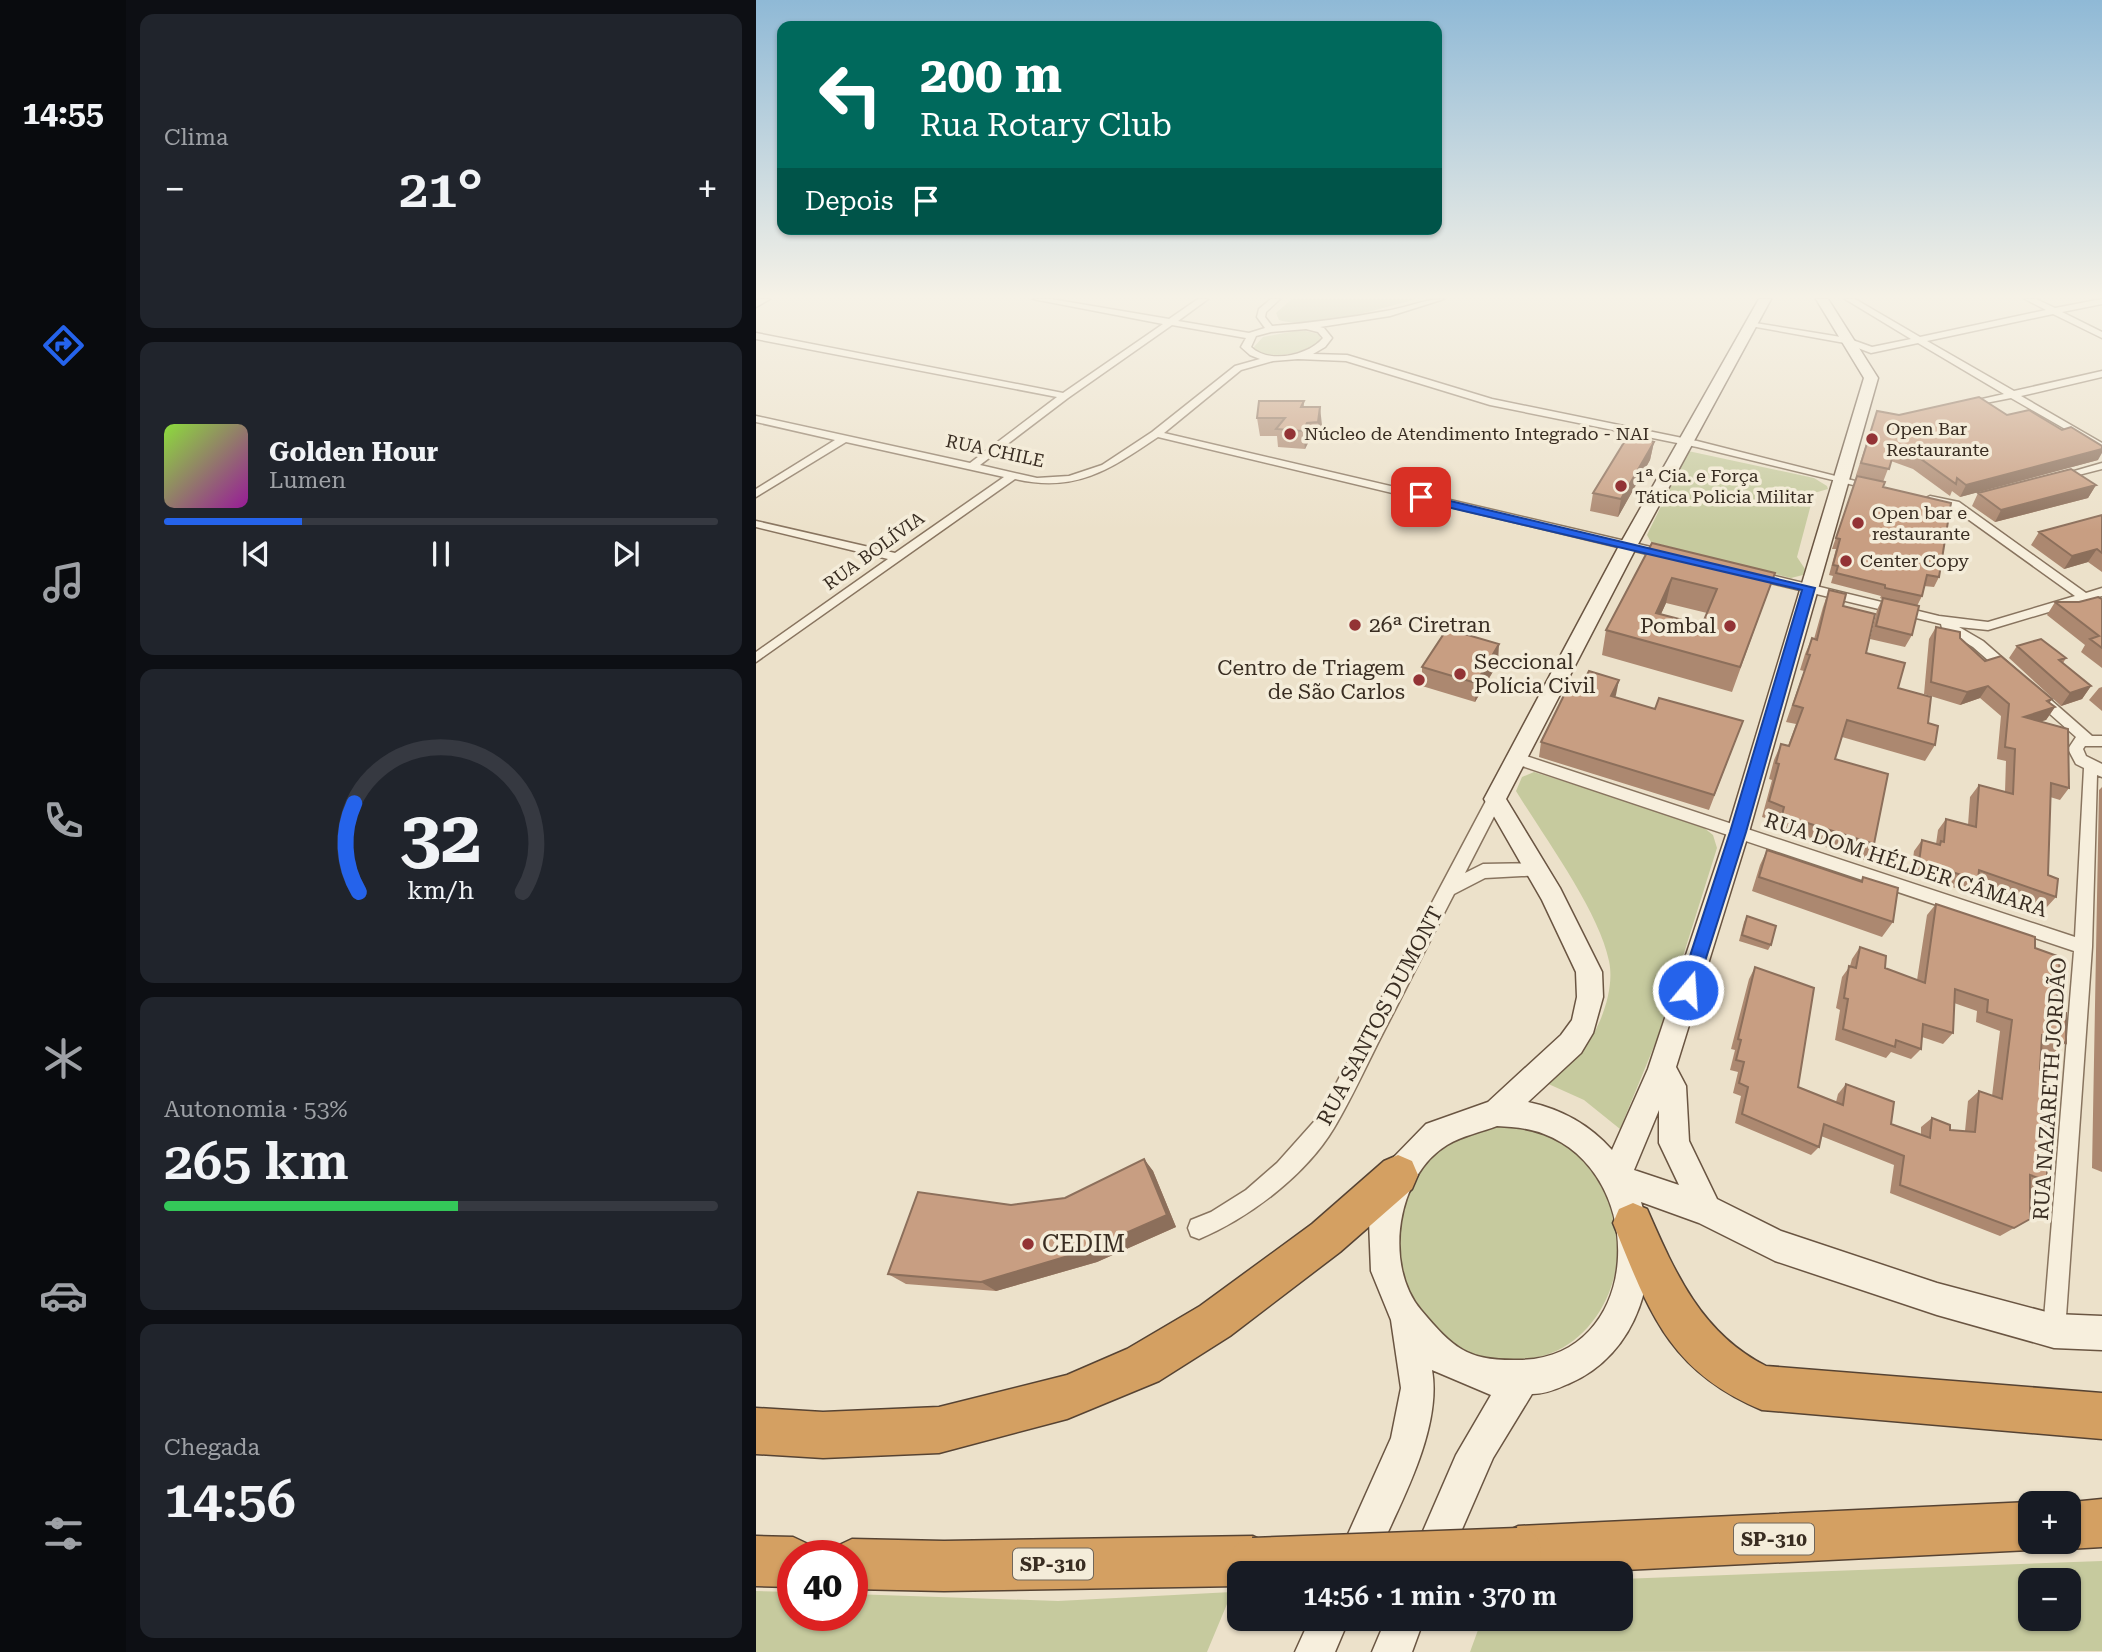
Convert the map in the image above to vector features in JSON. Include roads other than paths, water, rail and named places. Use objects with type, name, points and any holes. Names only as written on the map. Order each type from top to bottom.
[{"type":"highway","points":[[756,1431],[823,1435],[939,1430],[1067,1396],[1143,1365],[1215,1321],[1326,1238],[1398,1175]]},
{"type":"highway","points":[[1633,1223],[1671,1307],[1688,1334],[1718,1363],[1762,1388],[2102,1416]]},
{"type":"highway","points":[[2081,1524],[2102,1523]]},
{"type":"highway","name":"SP-310","points":[[868,1564],[944,1566],[1253,1561],[2018,1527]]},
{"type":"highway","points":[[756,1561],[777,1562]]},
{"type":"street","points":[[962,376],[1065,396]]},
{"type":"street","points":[[974,465],[1093,376]]},
{"type":"street","name":"RUA CHILE","points":[[756,419],[1037,481],[1053,481],[1089,474],[1131,453],[1228,376]]},
{"type":"street","points":[[1406,376],[1490,402],[1685,442],[1890,490]]},
{"type":"street","name":"RUA SANTOS DUMONT","points":[[1199,1228],[1227,1218],[1263,1192],[1326,1123],[1515,758],[1721,376]]},
{"type":"street","points":[[1615,1178],[1662,1069],[1738,832],[1808,588],[1842,479],[1867,414],[1870,376]]},
{"type":"street","points":[[1982,376],[2102,447]]},
{"type":"street","points":[[1952,408],[2093,376]]},
{"type":"street","points":[[1156,434],[1685,559]]},
{"type":"street","points":[[756,494],[845,439]]},
{"type":"street","points":[[2048,480],[2102,466]]},
{"type":"street","name":"RUA BOLÍVIA","points":[[756,658],[1014,475]]},
{"type":"street","points":[[1916,496],[1955,504],[2102,610]]},
{"type":"street","points":[[1955,504],[1968,500]]},
{"type":"street","points":[[756,524],[895,557]]},
{"type":"street","points":[[1736,571],[1939,620],[1988,625],[2102,592]]},
{"type":"street","points":[[1939,620],[1978,644],[2094,740]]},
{"type":"street","points":[[1978,644],[1988,625]]},
{"type":"street","points":[[2094,740],[2081,741],[2075,749],[2081,760],[2099,770]]},
{"type":"street","name":"RUA DOM HÉLDER CÂMARA","points":[[1515,758],[2083,947]]},
{"type":"street","name":"RUA NAZARETH JORDÃO","points":[[2054,1331],[2083,947],[2090,772],[2099,770]]},
{"type":"street","points":[[1495,799],[1536,870],[1589,972],[1590,997],[1584,1024],[1571,1044],[1497,1112]]},
{"type":"street","points":[[1447,890],[1483,871],[1536,870]]},
{"type":"street","points":[[1662,1069],[1672,1086],[1674,1143],[1706,1210]]},
{"type":"street","points":[[1355,1561],[1408,1440],[1419,1388],[1407,1321],[1389,1285],[1382,1247],[1385,1209],[1398,1175],[1416,1149],[1440,1130],[1467,1117],[1497,1112],[1531,1115],[1563,1128],[1592,1149],[1615,1178],[1633,1223],[1636,1267],[1624,1309],[1600,1346],[1564,1370],[1521,1381],[1478,1375],[1438,1354],[1407,1321]]},
{"type":"street","points":[[1615,1178],[1706,1210],[1776,1245],[1937,1299],[2054,1331],[2102,1333]]},
{"type":"street","points":[[1429,1561],[1461,1482],[1492,1419],[1521,1381]]},
{"type":"street","points":[[1315,1652],[1325,1631]]},
{"type":"street","points":[[1392,1652],[1400,1631]]},
{"type":"place","name":"Núcleo de Atendimento Integrado - NAI","points":[[1290,434]]},
{"type":"place","name":"Open Bar Restaurante","points":[[1872,439]]},
{"type":"place","name":"1ª Cia. e Força Tática Policia Militar","points":[[1621,486]]},
{"type":"place","name":"Open bar e restaurante","points":[[1858,523]]},
{"type":"place","name":"Center Copy","points":[[1846,561]]},
{"type":"place","name":"26ª Ciretran","points":[[1355,625]]},
{"type":"place","name":"Pombal","points":[[1730,626]]},
{"type":"place","name":"Seccional Polícia Civil","points":[[1460,674]]},
{"type":"place","name":"Centro de Triagem de São Carlos","points":[[1419,680]]},
{"type":"place","name":"CEDIM","points":[[1028,1244]]}]
